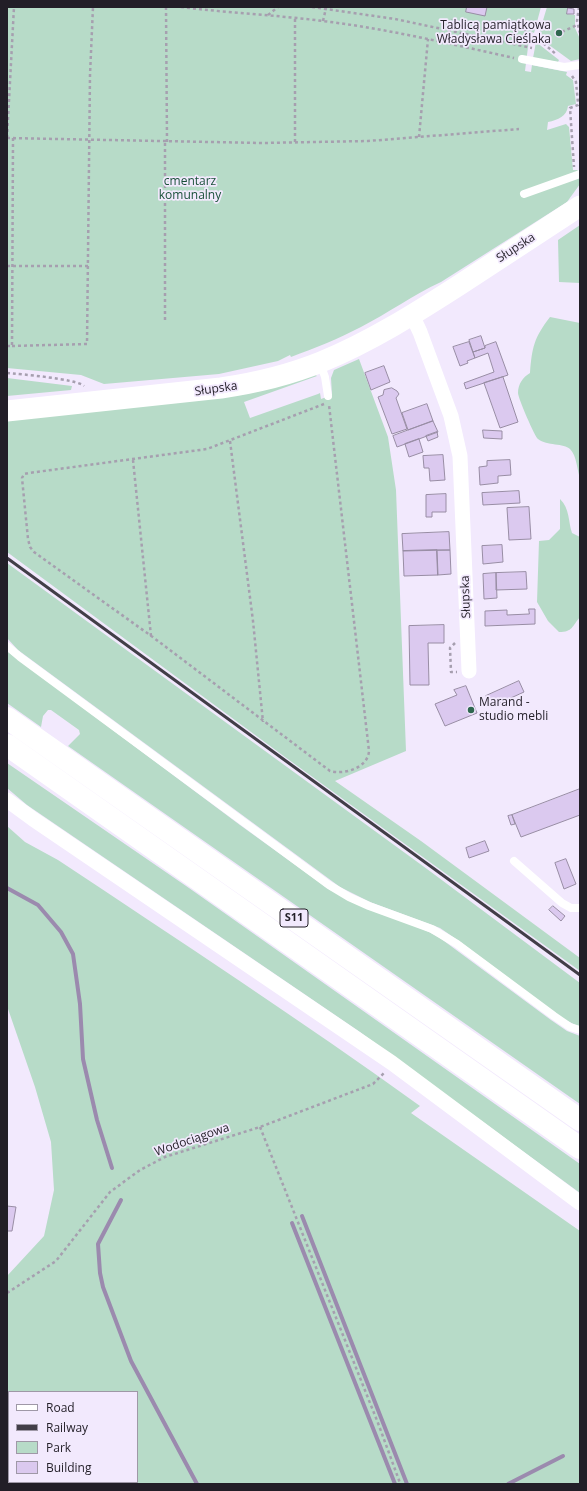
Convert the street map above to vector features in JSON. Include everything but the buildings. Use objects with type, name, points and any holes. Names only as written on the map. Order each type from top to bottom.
[{"type":"highway","name":"S11","points":[[7,718],[580,1120]]},
{"type":"highway","name":"S11","points":[[7,745],[580,1148]]},
{"type":"main road","name":"Słupska","points":[[7,411],[222,388],[270,378],[320,362],[378,335],[580,206]]},
{"type":"street","name":"Słupska","points":[[412,314],[451,416],[460,456],[468,671]]},
{"type":"street","points":[[7,800],[392,1063],[580,1203]]},
{"type":"lane","points":[[522,59],[568,67],[580,65]]},
{"type":"lane","points":[[524,194],[579,171]]},
{"type":"lane","points":[[320,362],[325,377],[328,396]]},
{"type":"lane","points":[[7,646],[26,662],[330,885],[349,897],[369,906],[432,929],[457,944],[570,1027],[580,1030]]},
{"type":"lane","points":[[514,861],[562,903],[571,908],[580,908]]},
{"type":"path","points":[[14,7],[7,138],[166,142],[368,141],[519,129]]},
{"type":"path","points":[[7,346],[87,344],[90,75],[93,7]]},
{"type":"path","points":[[165,320],[166,7]]},
{"type":"path","points":[[181,7],[323,21],[428,38],[522,59]]},
{"type":"path","points":[[268,16],[278,7]]},
{"type":"path","points":[[312,7],[326,8],[450,29],[532,48]]},
{"type":"path","points":[[579,7],[578,26],[580,33]]},
{"type":"path","points":[[323,21],[326,8]]},
{"type":"path","points":[[295,18],[295,142]]},
{"type":"path","points":[[447,43],[452,19]]},
{"type":"path","points":[[519,26],[535,36],[566,62],[568,74],[573,76],[576,82],[578,105],[570,108],[574,168],[579,171]]},
{"type":"path","points":[[562,32],[578,26]]},
{"type":"path","points":[[419,137],[428,38]]},
{"type":"path","points":[[12,346],[13,138]]},
{"type":"path","points":[[7,266],[88,266]]},
{"type":"path","points":[[7,286],[12,286]]},
{"type":"path","points":[[7,373],[82,384],[85,389]]},
{"type":"path","points":[[328,402],[364,699],[369,757],[363,764],[356,768],[340,772],[330,771],[263,722],[151,636],[34,552],[30,547],[22,478],[24,474],[132,460],[207,449],[328,402]]},
{"type":"path","points":[[230,441],[253,621],[263,722]]},
{"type":"path","points":[[132,460],[151,636]]},
{"type":"path","name":"Wodociągowa","points":[[7,1293],[56,1261],[110,1192],[140,1170],[165,1157],[260,1127],[374,1084],[392,1063]]},
{"type":"path","points":[[260,1127],[378,1423],[400,1483]]},
{"type":"green space","name":"cmentarz komunalny","points":[[7,7],[541,7],[534,33],[530,31],[525,71],[531,72],[532,65],[567,72],[566,75],[573,80],[576,104],[568,106],[566,112],[561,117],[548,122],[547,130],[566,124],[569,127],[573,170],[580,172],[580,184],[567,202],[441,282],[371,322],[326,343],[291,357],[290,355],[278,361],[219,374],[104,384],[81,375],[7,368]]},
{"type":"green space","points":[[547,7],[567,7],[567,14],[575,15],[575,28],[580,39],[580,59],[571,61],[538,37]]},
{"type":"green space","points":[[536,42],[559,60],[558,62],[533,58]]},
{"type":"green space","points":[[580,225],[580,283],[559,282],[558,240]]},
{"type":"green space","points":[[550,317],[580,323],[580,478],[575,459],[570,449],[564,446],[550,444],[536,437],[518,393],[521,381],[530,373],[533,349],[537,337]]},
{"type":"green space","points":[[359,359],[388,437],[396,490],[406,751],[335,781],[421,841],[580,958],[580,971],[285,757],[7,552],[7,418],[314,374],[317,376],[244,402],[250,418],[320,393],[321,399],[332,395],[331,378],[334,370]]},
{"type":"green space","points":[[7,378],[72,386],[71,390],[7,396]]},
{"type":"green space","points":[[560,499],[566,507],[572,533],[580,537],[580,617],[570,630],[564,632],[559,632],[548,621],[537,602],[539,541],[549,540],[560,529]]},
{"type":"green space","points":[[7,563],[427,869],[580,983],[580,1027],[563,1019],[440,928],[370,902],[340,887],[18,650],[7,638]]},
{"type":"green space","points":[[7,651],[240,825],[330,890],[440,938],[551,1020],[567,1031],[580,1036],[580,1104],[68,746],[80,734],[79,730],[51,710],[48,710],[43,716],[41,727],[7,703]]},
{"type":"green space","points":[[7,763],[189,888],[580,1164],[580,1193],[360,1032],[27,805],[7,788]]},
{"type":"green space","points":[[7,826],[25,842],[58,860],[376,1074],[420,1106],[411,1113],[580,1231],[580,1484],[7,1484],[7,1276],[44,1236],[54,1190],[51,1142],[35,1087],[7,1006]]},
{"type":"waterway","points":[[7,888],[38,905],[61,932],[73,954],[80,1004],[83,1059],[97,1120],[112,1168]]},
{"type":"waterway","points":[[121,1200],[98,1244],[100,1273],[103,1287],[131,1361],[197,1484]]},
{"type":"waterway","points":[[302,1216],[407,1484]]},
{"type":"waterway","points":[[292,1223],[395,1484]]},
{"type":"waterway","points":[[508,1484],[563,1456]]},
{"type":"railway","points":[[7,558],[580,975]]},
{"type":"place","name":"Tablicą pamiątkowa Władysława Cieślaka","points":[[559,33]]},
{"type":"place","name":"Marand - studio mebli","points":[[471,710]]}]
